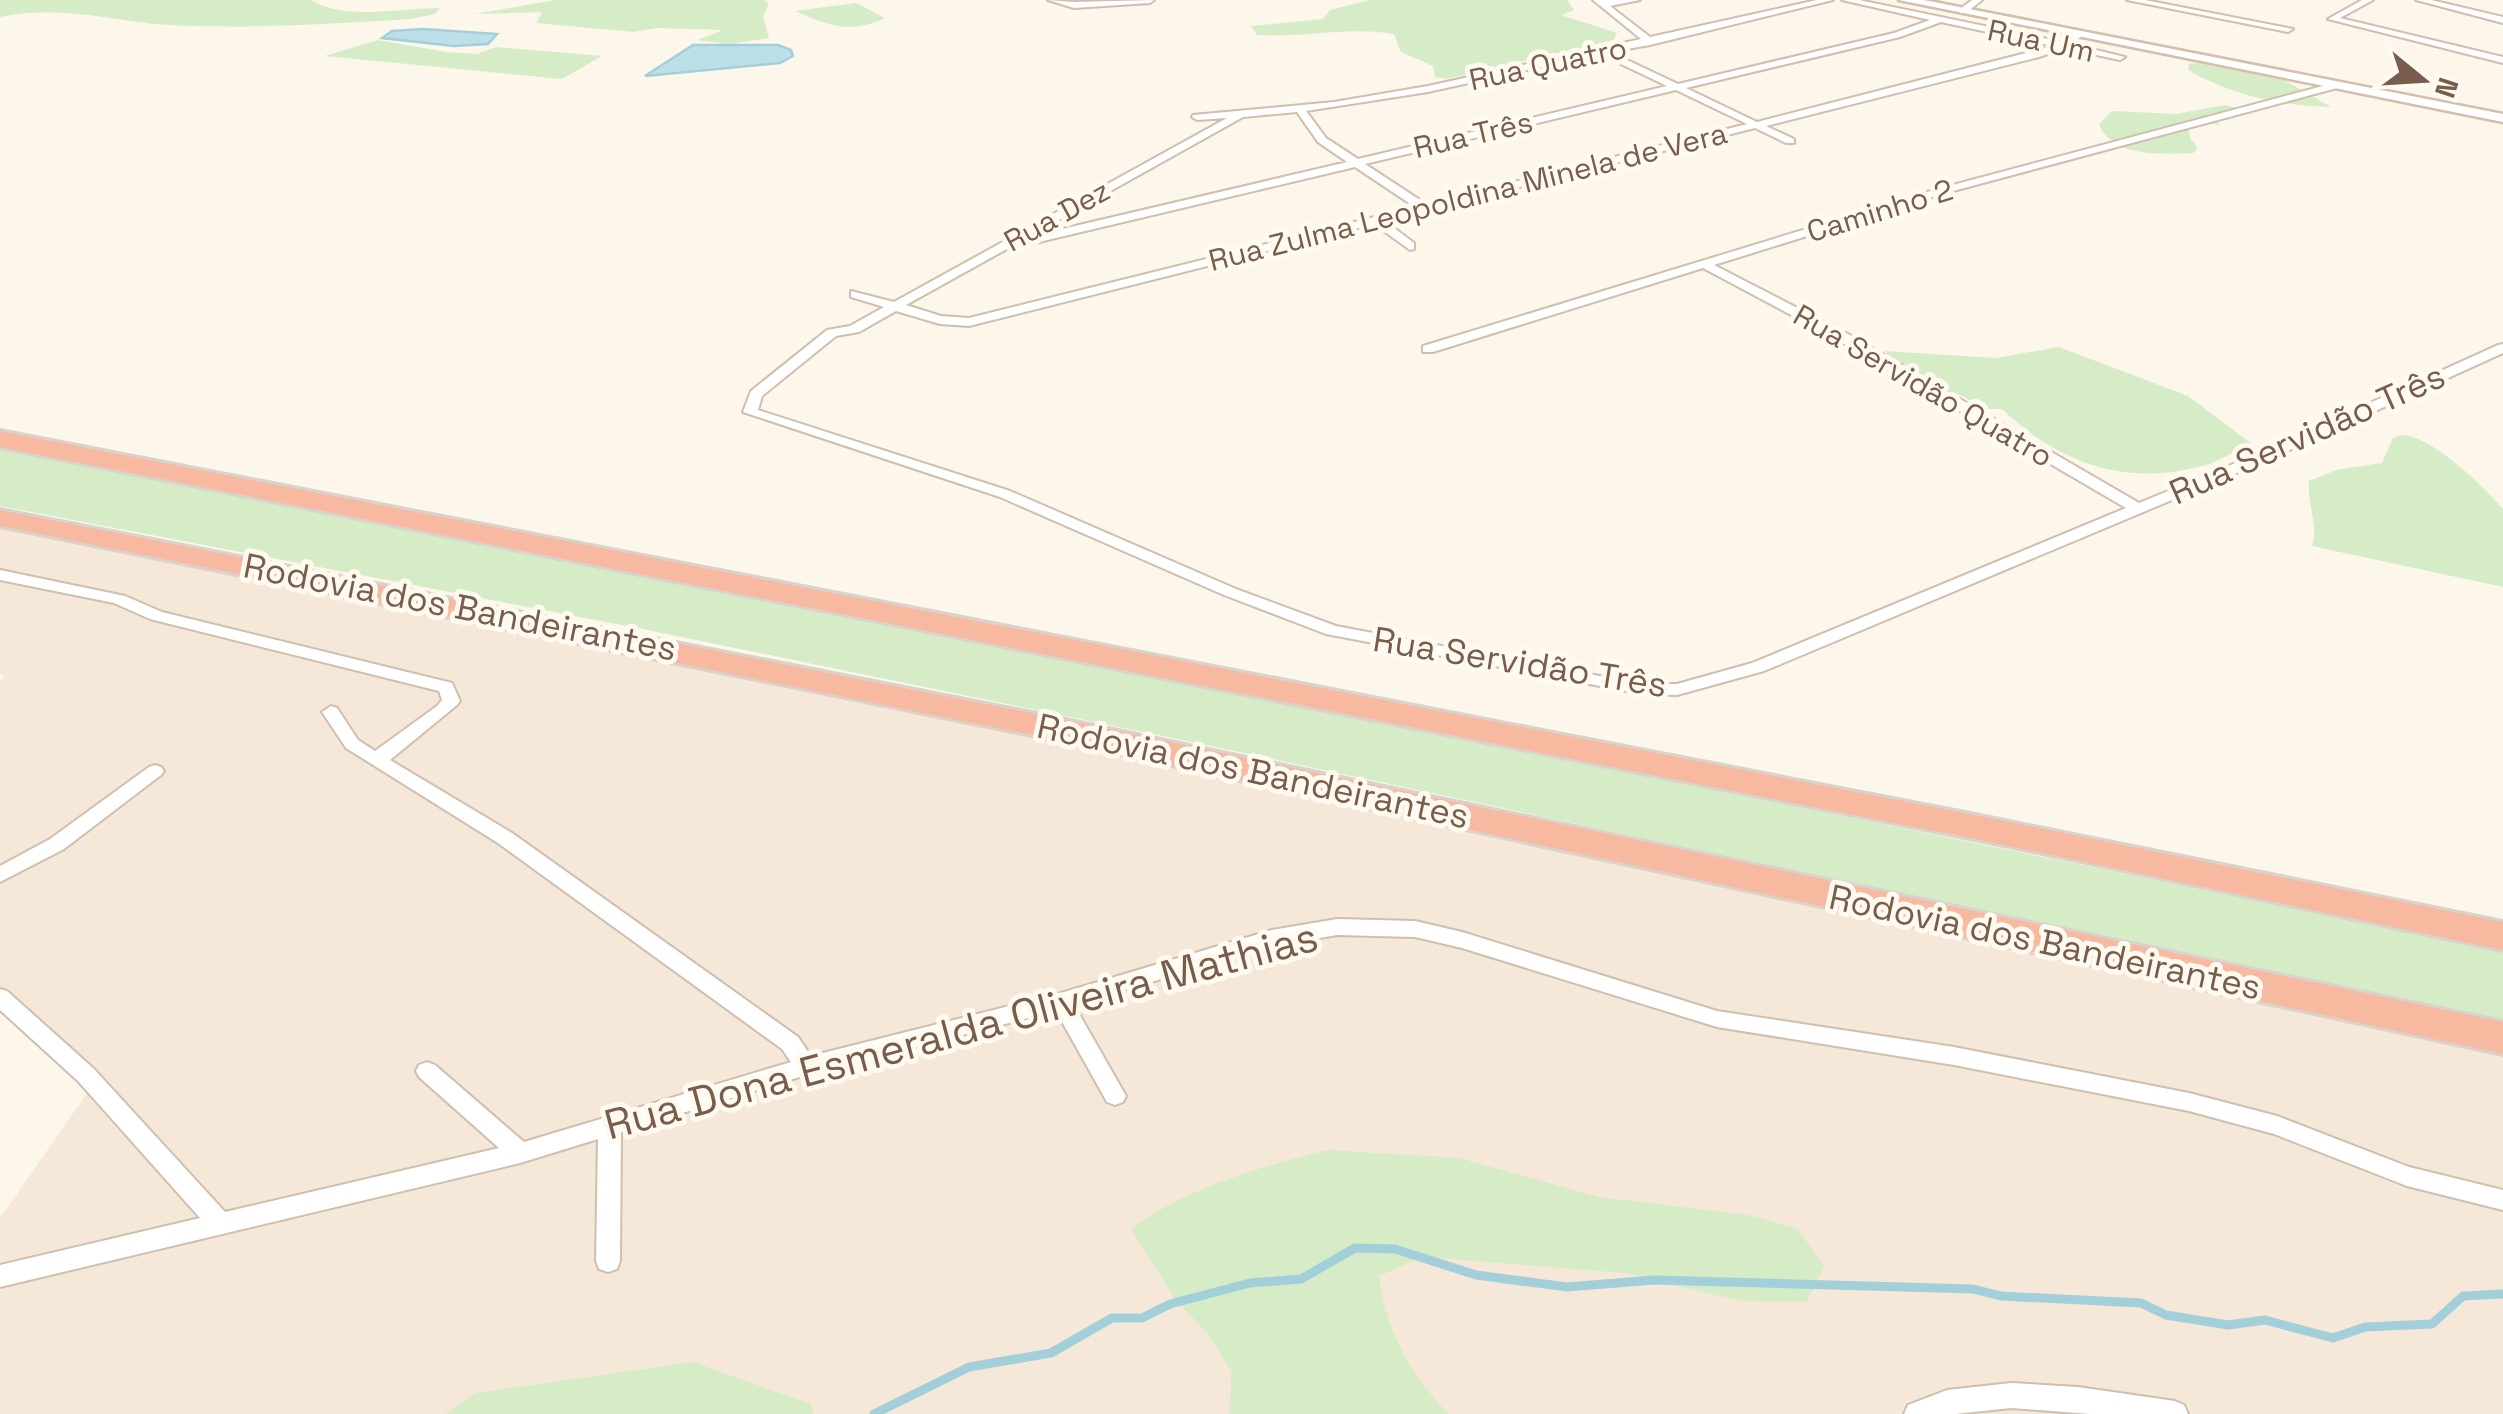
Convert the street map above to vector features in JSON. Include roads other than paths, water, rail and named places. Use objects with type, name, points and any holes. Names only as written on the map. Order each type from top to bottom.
[{"type":"highway","points":[[0,440],[1821,796],[2503,936]]},
{"type":"highway","name":"Rodovia dos Bandeirantes","points":[[0,518],[945,705],[2503,1038]]},
{"type":"main road","points":[[1906,0],[1970,6],[2078,35],[2375,92]]},
{"type":"main road","points":[[1940,0],[2503,118]]},
{"type":"street","points":[[1052,0],[1074,5],[1150,0]]},
{"type":"street","points":[[1599,2],[1636,0]]},
{"type":"street","name":"Rua Quatro","points":[[1264,112],[1300,110],[1428,89],[1829,0]]},
{"type":"street","name":"Rua Um","points":[[1846,0],[2120,57]]},
{"type":"street","points":[[2131,0],[2288,29]]},
{"type":"street","points":[[2368,0],[2332,16],[2340,22],[2503,60]]},
{"type":"street","points":[[2420,0],[2503,20]]},
{"type":"street","points":[[1599,2],[1650,42]]},
{"type":"street","name":"Rua Três","points":[[1004,246],[1897,35],[1940,20]]},
{"type":"street","name":"Rua Zulma Leopoldina Minela de Vera","points":[[855,294],[952,323],[969,322],[2064,45],[2078,35]]},
{"type":"street","points":[[1602,52],[1790,141]]},
{"type":"street","name":"Caminho 2","points":[[1428,349],[1956,187],[2334,86]]},
{"type":"street","points":[[1300,110],[1322,140],[1424,208]]},
{"type":"street","name":"Rua Dez","points":[[750,412],[748,406],[756,394],[832,333],[854,329],[1241,114],[1264,112]]},
{"type":"street","points":[[1214,130],[1196,116],[1241,114]]},
{"type":"street","points":[[1085,201],[1123,216]]},
{"type":"street","points":[[1376,220],[1410,246]]},
{"type":"street","points":[[1046,222],[1074,231]]},
{"type":"street","name":"Rua Servidão Quatro","points":[[1707,266],[1844,337],[2137,508]]},
{"type":"street","name":"Rua Servidão Três","points":[[750,412],[1005,494],[1230,592],[1332,630],[1642,689],[1676,690],[1758,667],[2289,446],[2503,348]]},
{"type":"street","points":[[0,575],[120,599],[156,616],[446,687],[451,701],[444,710],[382,754],[380,762]]},
{"type":"street","points":[[331,712],[352,744],[520,850],[790,1043],[806,1066]]},
{"type":"street","points":[[0,874],[57,844],[155,771]]},
{"type":"street","name":"Rua Dona Esmeralda Oliveira Mathias","points":[[0,1276],[218,1221],[520,1153],[806,1066],[1061,1001],[1272,938],[1338,927],[1415,930],[1718,1020],[1954,1056],[2206,1107],[2277,1124],[2408,1176],[2503,1200]]},
{"type":"street","points":[[0,996],[86,1074],[201,1197],[218,1221]]},
{"type":"street","points":[[1061,1001],[1115,1096]]},
{"type":"street","points":[[427,1071],[520,1153]]},
{"type":"street","points":[[608,1261],[610,1126]]},
{"type":"street","points":[[1917,1414],[1933,1406],[1999,1396],[2087,1409],[2175,1414]]},
{"type":"water","points":[[392,31],[497,34],[488,44],[454,46],[382,38]]},
{"type":"water","points":[[693,45],[778,45],[791,50],[793,56],[780,63],[645,76]]},
{"type":"waterway","points":[[874,1414],[969,1367],[1051,1353],[1112,1318],[1142,1318],[1170,1304],[1250,1283],[1301,1279],[1355,1248],[1395,1249],[1476,1275],[1567,1287],[1654,1280],[1973,1289],[2001,1296],[2141,1303],[2166,1315],[2228,1325],[2265,1320],[2333,1338],[2365,1327],[2432,1324],[2463,1296],[2503,1294]]}]
